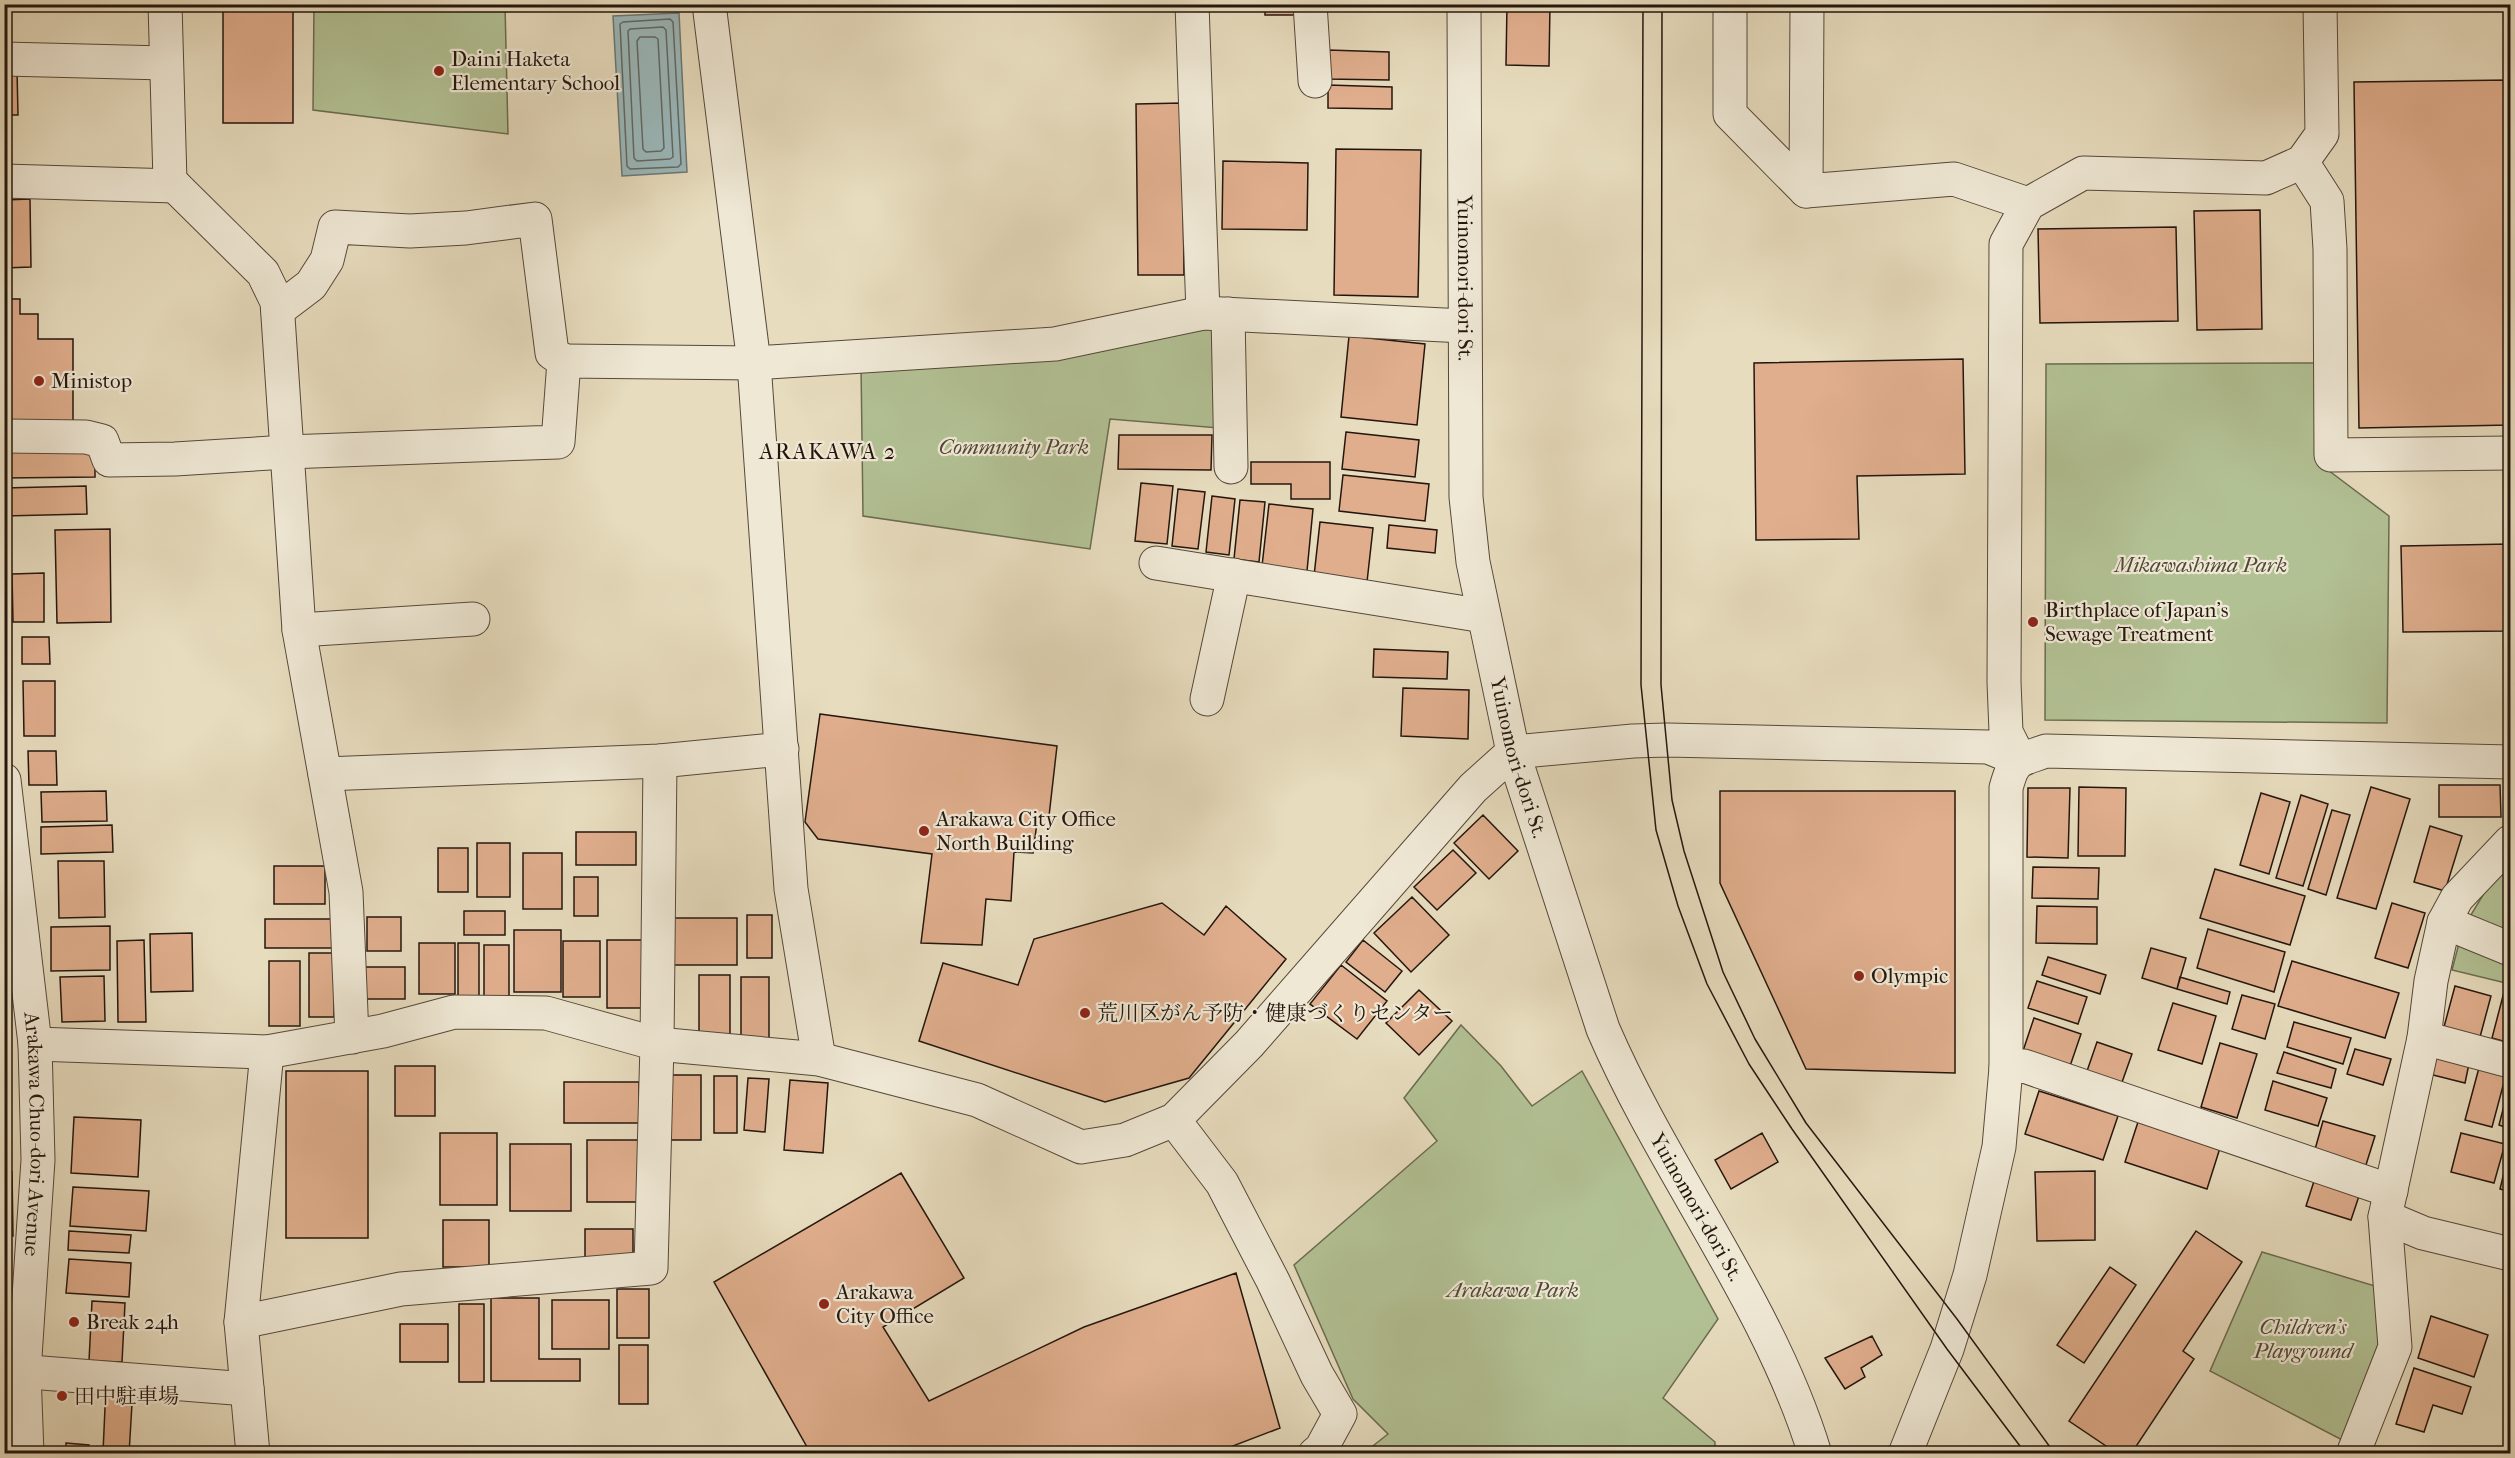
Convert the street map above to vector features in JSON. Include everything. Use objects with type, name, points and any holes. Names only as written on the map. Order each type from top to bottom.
[{"type":"street","points":[[165,4],[170,181],[263,273],[277,302],[299,630],[346,892],[352,1037]]},
{"type":"street","points":[[709,4],[754,363],[791,888],[819,1059]]},
{"type":"street","points":[[1192,4],[1216,314],[1231,467]]},
{"type":"street","points":[[1310,4],[1315,81]]},
{"type":"street","name":"Yuinomori-dori St.","points":[[1464,4],[1466,496],[1473,562],[1513,752],[1603,1029],[1617,1062],[1753,1310],[1784,1374],[1815,1454]]},
{"type":"street","points":[[1730,4],[1730,114],[1806,191]]},
{"type":"street","points":[[1806,191],[1807,4]]},
{"type":"street","points":[[2020,760],[2006,732],[2004,693],[2006,244],[2028,204],[2083,173],[2266,178],[2302,162],[2322,134],[2320,4]]},
{"type":"street","points":[[4,59],[165,63]]},
{"type":"street","points":[[2302,162],[2327,201],[2330,249],[2331,455],[2511,453]]},
{"type":"street","points":[[1806,191],[1954,179],[2028,204]]},
{"type":"street","points":[[4,181],[175,186]]},
{"type":"street","points":[[278,310],[311,285],[327,260],[335,227],[410,231],[466,228],[536,219],[552,353],[564,361],[754,363],[1055,344],[1216,314],[1464,327]]},
{"type":"street","points":[[4,436],[86,437],[102,441],[109,460],[558,442],[564,361]]},
{"type":"street","points":[[1156,563],[1484,616]]},
{"type":"street","points":[[1207,699],[1234,575]]},
{"type":"street","points":[[299,630],[473,619]]},
{"type":"street","points":[[35,1044],[267,1052],[352,1037],[454,1012],[546,1013],[657,1044],[819,1059],[977,1100],[1081,1148],[1125,1140],[1174,1120],[1249,1044],[1473,788],[1513,752],[1666,740],[1988,747],[2020,760]]},
{"type":"street","points":[[325,774],[660,761],[782,749]]},
{"type":"street","points":[[1905,1454],[1947,1349],[1970,1275],[1999,1147],[2006,1068],[2006,788],[2012,766],[2020,760],[2046,751],[2511,762]]},
{"type":"street","points":[[241,1322],[401,1289],[651,1268],[657,1044],[660,761]]},
{"type":"street","name":"Arakawa Chuo-dori Avenue","points":[[4,780],[35,1044],[38,1160],[14,1371],[27,1454]]},
{"type":"street","points":[[2356,1453],[2395,1347],[2388,1204],[2424,1038],[2431,981],[2444,922],[2457,898],[2511,842]]},
{"type":"street","points":[[2444,922],[2511,949]]},
{"type":"street","points":[[2424,1038],[2511,1060]]},
{"type":"street","points":[[253,1454],[241,1322],[267,1052]]},
{"type":"street","points":[[2006,1068],[2024,1066],[2388,1204],[2423,1233],[2511,1254]]},
{"type":"street","points":[[1174,1120],[1222,1183],[1273,1281],[1317,1375],[1340,1414],[1321,1449],[1315,1454]]},
{"type":"street","points":[[14,1371],[247,1389]]},
{"type":"green space","points":[[314,5],[505,5],[508,134],[313,110]]},
{"type":"green space","name":"Community Park","points":[[1216,324],[1219,428],[1110,419],[1090,549],[863,516],[861,364],[1088,354]]},
{"type":"green space","name":"Mikawashima Park","points":[[2320,363],[2320,464],[2389,516],[2387,723],[2045,720],[2046,364]]},
{"type":"green space","points":[[2510,864],[2510,984],[2452,970],[2463,928],[2486,890]]},
{"type":"green space","name":"Arakawa Park","points":[[1461,1025],[1501,1066],[1532,1106],[1582,1071],[1718,1319],[1663,1398],[1715,1442],[1715,1453],[1364,1453],[1388,1434],[1353,1399],[1294,1265],[1437,1141],[1404,1098]]},
{"type":"green space","name":"Children's Playground","points":[[2262,1252],[2375,1286],[2380,1351],[2344,1441],[2210,1371]]},
{"type":"water","points":[[679,13],[687,172],[622,176],[613,16]]},
{"type":"building","points":[[223,4],[293,4],[293,123],[223,123]]},
{"type":"building","points":[[1265,4],[1302,4],[1302,15],[1265,15]]},
{"type":"building","points":[[1507,4],[1550,4],[1549,66],[1506,65]]},
{"type":"building","points":[[1328,50],[1389,52],[1389,80],[1327,79]]},
{"type":"building","points":[[4,70],[17,70],[18,115],[4,115]]},
{"type":"building","points":[[2510,80],[2510,425],[2359,428],[2354,82]]},
{"type":"building","points":[[1328,85],[1392,87],[1392,109],[1328,108]]},
{"type":"building","points":[[1182,103],[1184,275],[1138,275],[1136,104]]},
{"type":"building","points":[[1336,149],[1421,150],[1418,297],[1334,295]]},
{"type":"building","points":[[1223,161],[1308,163],[1307,230],[1222,229]]},
{"type":"building","points":[[30,199],[31,267],[4,268],[4,200]]},
{"type":"building","points":[[2260,210],[2262,329],[2197,330],[2194,211]]},
{"type":"building","points":[[2176,227],[2178,321],[2040,323],[2038,229]]},
{"type":"building","name":"Ministop","points":[[4,299],[20,299],[20,314],[38,314],[38,339],[73,339],[73,423],[4,423]]},
{"type":"building","points":[[1349,336],[1425,344],[1417,425],[1341,417]]},
{"type":"building","points":[[1963,359],[1965,474],[1857,476],[1859,539],[1756,540],[1754,363]]},
{"type":"building","points":[[1346,432],[1419,440],[1415,477],[1342,469]]},
{"type":"building","points":[[1119,435],[1212,435],[1211,470],[1118,469]]},
{"type":"building","points":[[95,442],[95,477],[4,478],[4,444]]},
{"type":"building","points":[[1251,462],[1330,462],[1330,499],[1291,499],[1291,484],[1251,484]]},
{"type":"building","points":[[1343,475],[1429,484],[1425,521],[1339,511]]},
{"type":"building","points":[[1141,483],[1173,486],[1167,544],[1135,541]]},
{"type":"building","points":[[86,486],[87,514],[4,516],[4,488]]},
{"type":"building","points":[[1178,489],[1205,492],[1198,549],[1172,546]]},
{"type":"building","points":[[1212,496],[1235,499],[1229,555],[1206,552]]},
{"type":"building","points":[[1240,500],[1265,502],[1259,562],[1234,559]]},
{"type":"building","points":[[1269,504],[1313,509],[1307,571],[1262,566]]},
{"type":"building","points":[[1320,522],[1373,528],[1367,582],[1314,576]]},
{"type":"building","points":[[1389,525],[1437,530],[1435,553],[1387,548]]},
{"type":"building","points":[[110,529],[111,622],[57,623],[55,530]]},
{"type":"building","points":[[2510,544],[2510,631],[2403,632],[2401,546]]},
{"type":"building","points":[[44,573],[44,622],[13,622],[12,574]]},
{"type":"building","points":[[22,637],[49,637],[50,664],[22,664]]},
{"type":"building","points":[[1374,649],[1448,652],[1447,679],[1373,677]]},
{"type":"building","points":[[23,681],[55,681],[55,736],[24,736]]},
{"type":"building","points":[[1403,688],[1469,690],[1468,739],[1401,736]]},
{"type":"building","name":"Arakawa City Office North Building","points":[[820,714],[1057,746],[1049,816],[1038,815],[1033,853],[1014,852],[1011,901],[986,899],[982,945],[921,943],[932,854],[818,839],[805,822]]},
{"type":"building","points":[[28,751],[56,751],[57,785],[29,785]]},
{"type":"building","points":[[2439,785],[2500,785],[2501,817],[2439,817]]},
{"type":"building","points":[[2079,787],[2126,788],[2125,856],[2078,856]]},
{"type":"building","points":[[2371,787],[2410,799],[2376,909],[2337,898]]},
{"type":"building","points":[[2028,788],[2070,788],[2068,858],[2027,857]]},
{"type":"building","points":[[106,791],[107,821],[42,822],[41,792]]},
{"type":"building","name":"Olympic","points":[[1720,791],[1955,791],[1955,1073],[1806,1069],[1720,883]]},
{"type":"building","points":[[2261,793],[2290,802],[2269,874],[2240,865]]},
{"type":"building","points":[[2301,795],[2328,804],[2303,886],[2276,878]]},
{"type":"building","points":[[2332,810],[2350,815],[2326,895],[2308,889]]},
{"type":"building","points":[[1483,815],[1518,851],[1489,879],[1454,843]]},
{"type":"building","points":[[112,825],[113,852],[41,854],[41,827]]},
{"type":"building","points":[[2430,826],[2462,836],[2445,891],[2414,882]]},
{"type":"building","points":[[576,832],[636,832],[636,865],[576,865]]},
{"type":"building","points":[[477,843],[510,843],[510,897],[477,897]]},
{"type":"building","points":[[438,848],[468,848],[468,892],[438,892]]},
{"type":"building","points":[[1453,850],[1476,873],[1437,910],[1414,887]]},
{"type":"building","points":[[523,853],[562,853],[562,909],[523,909]]},
{"type":"building","points":[[58,861],[104,861],[105,917],[59,918]]},
{"type":"building","points":[[274,866],[325,866],[325,904],[274,904]]},
{"type":"building","points":[[2033,867],[2099,868],[2098,899],[2032,898]]},
{"type":"building","points":[[2215,869],[2305,896],[2290,945],[2200,918]]},
{"type":"building","points":[[574,877],[598,877],[598,916],[574,916]]},
{"type":"building","points":[[1412,897],[1449,935],[1411,972],[1374,933]]},
{"type":"building","name":"荒川区がん予防・健康づくりセンター","points":[[1162,903],[1204,935],[1226,906],[1286,959],[1189,1078],[1105,1102],[919,1041],[943,963],[1018,985],[1034,939]]},
{"type":"building","points":[[2392,903],[2425,913],[2408,968],[2375,958]]},
{"type":"building","points":[[2037,906],[2097,907],[2097,944],[2036,943]]},
{"type":"building","points":[[464,911],[505,911],[505,935],[464,935]]},
{"type":"building","points":[[747,915],[772,915],[772,958],[747,958]]},
{"type":"building","points":[[367,917],[401,917],[401,951],[367,951]]},
{"type":"building","points":[[671,918],[737,918],[737,965],[671,965]]},
{"type":"building","points":[[265,919],[332,919],[332,948],[265,948]]},
{"type":"building","points":[[110,926],[110,970],[51,971],[51,927]]},
{"type":"building","points":[[2208,929],[2285,952],[2274,992],[2197,968]]},
{"type":"building","points":[[514,930],[561,930],[561,992],[514,992]]},
{"type":"building","points":[[192,933],[193,991],[151,992],[150,934]]},
{"type":"building","points":[[144,940],[146,1022],[118,1022],[117,941]]},
{"type":"building","points":[[607,940],[644,940],[644,1008],[607,1008]]},
{"type":"building","points":[[1363,940],[1402,971],[1385,992],[1346,962]]},
{"type":"building","points":[[563,941],[600,941],[600,997],[563,997]]},
{"type":"building","points":[[419,943],[455,943],[455,994],[419,994]]},
{"type":"building","points":[[458,943],[479,943],[479,999],[458,999]]},
{"type":"building","points":[[484,945],[509,945],[509,1002],[484,1002]]},
{"type":"building","points":[[2151,948],[2186,958],[2177,989],[2142,978]]},
{"type":"building","points":[[309,953],[334,953],[334,1017],[309,1017]]},
{"type":"building","points":[[2048,957],[2106,975],[2100,994],[2042,975]]},
{"type":"building","points":[[269,961],[300,961],[300,1026],[269,1026]]},
{"type":"building","points":[[2292,961],[2399,993],[2385,1038],[2278,1006]]},
{"type":"building","points":[[1341,965],[1387,1001],[1357,1039],[1310,1004]]},
{"type":"building","points":[[364,967],[405,967],[405,999],[364,999]]},
{"type":"building","points":[[699,975],[730,975],[730,1037],[699,1037]]},
{"type":"building","points":[[104,976],[105,1021],[62,1022],[60,977]]},
{"type":"building","points":[[741,977],[769,977],[769,1044],[741,1044]]},
{"type":"building","points":[[2180,977],[2230,992],[2227,1004],[2177,989]]},
{"type":"building","points":[[2037,981],[2087,997],[2078,1024],[2028,1008]]},
{"type":"building","points":[[2455,986],[2491,996],[2480,1037],[2444,1027]]},
{"type":"building","points":[[1419,990],[1452,1021],[1419,1055],[1386,1023]]},
{"type":"building","points":[[2504,992],[2510,994],[2510,1043],[2492,1038]]},
{"type":"building","points":[[2242,995],[2275,1004],[2265,1039],[2232,1029]]},
{"type":"building","points":[[2173,1003],[2216,1016],[2202,1064],[2158,1050]]},
{"type":"building","points":[[2034,1018],[2081,1034],[2069,1069],[2022,1054]]},
{"type":"building","points":[[2294,1022],[2351,1038],[2343,1064],[2287,1047]]},
{"type":"building","points":[[2097,1042],[2132,1054],[2121,1085],[2086,1074]]},
{"type":"building","points":[[2220,1043],[2257,1054],[2237,1118],[2201,1107]]},
{"type":"building","points":[[2355,1049],[2391,1059],[2383,1085],[2347,1074]]},
{"type":"building","points":[[2284,1052],[2336,1069],[2331,1088],[2277,1073]]},
{"type":"building","points":[[2434,1055],[2469,1064],[2465,1083],[2429,1074]]},
{"type":"building","points":[[2480,1064],[2507,1071],[2492,1127],[2465,1120]]},
{"type":"building","points":[[395,1066],[435,1066],[435,1116],[395,1116]]},
{"type":"building","points":[[286,1071],[368,1071],[368,1238],[286,1238]]},
{"type":"building","points":[[671,1075],[701,1075],[701,1140],[671,1140]]},
{"type":"building","points":[[714,1076],[737,1076],[737,1133],[714,1133]]},
{"type":"building","points":[[748,1078],[769,1079],[765,1132],[744,1130]]},
{"type":"building","points":[[790,1080],[828,1083],[823,1153],[784,1150]]},
{"type":"building","points":[[2273,1081],[2327,1098],[2318,1126],[2265,1110]]},
{"type":"building","points":[[564,1082],[639,1082],[639,1123],[564,1123]]},
{"type":"building","points":[[2510,1082],[2510,1129],[2499,1125]]},
{"type":"building","points":[[2039,1091],[2118,1116],[2103,1160],[2025,1134]]},
{"type":"building","points":[[74,1117],[141,1120],[138,1177],[71,1173]]},
{"type":"building","points":[[2323,1121],[2375,1136],[2365,1168],[2314,1153]]},
{"type":"building","points":[[2138,1122],[2220,1148],[2207,1189],[2125,1162]]},
{"type":"building","points":[[440,1133],[497,1133],[497,1205],[440,1205]]},
{"type":"building","points":[[1762,1133],[1778,1162],[1731,1189],[1715,1160]]},
{"type":"building","points":[[2461,1133],[2505,1144],[2494,1183],[2451,1172]]},
{"type":"building","points":[[587,1140],[639,1140],[639,1202],[587,1202]]},
{"type":"building","points":[[510,1144],[571,1144],[571,1211],[510,1211]]},
{"type":"building","points":[[2510,1148],[2510,1192],[2500,1189]]},
{"type":"building","points":[[2095,1171],[2095,1240],[2037,1241],[2035,1172]]},
{"type":"building","points":[[12,1172],[13,1236],[4,1236],[4,1173]]},
{"type":"building","name":"Arakawa City Office","points":[[901,1173],[964,1278],[883,1327],[929,1401],[1084,1327],[1236,1273],[1280,1428],[1212,1454],[811,1454],[714,1282]]},
{"type":"building","points":[[2316,1175],[2361,1190],[2351,1220],[2306,1206]]},
{"type":"building","points":[[73,1187],[149,1191],[146,1231],[70,1226]]},
{"type":"building","points":[[443,1220],[489,1220],[489,1267],[443,1267]]},
{"type":"building","points":[[585,1229],[633,1229],[633,1263],[585,1263]]},
{"type":"building","points":[[69,1231],[131,1235],[129,1253],[68,1250]]},
{"type":"building","points":[[2196,1231],[2242,1262],[2183,1351],[2194,1359],[2131,1454],[2118,1454],[2069,1421]]},
{"type":"building","points":[[69,1259],[131,1263],[129,1297],[66,1293]]},
{"type":"building","points":[[2110,1267],[2136,1285],[2084,1363],[2057,1345]]},
{"type":"building","points":[[617,1289],[649,1289],[649,1338],[617,1338]]},
{"type":"building","points":[[491,1298],[539,1298],[539,1359],[580,1359],[580,1381],[491,1381]]},
{"type":"building","points":[[552,1300],[609,1300],[609,1349],[552,1349]]},
{"type":"building","points":[[92,1301],[125,1303],[122,1362],[89,1361]]},
{"type":"building","points":[[459,1304],[484,1304],[484,1382],[459,1382]]},
{"type":"building","points":[[2431,1316],[2488,1335],[2474,1377],[2418,1358]]},
{"type":"building","points":[[400,1324],[448,1324],[448,1362],[400,1362]]},
{"type":"building","points":[[1872,1336],[1882,1355],[1861,1368],[1865,1377],[1845,1389],[1825,1358]]},
{"type":"building","points":[[619,1345],[648,1345],[648,1404],[619,1404]]},
{"type":"building","points":[[2414,1368],[2471,1387],[2462,1414],[2433,1405],[2424,1432],[2396,1424]]},
{"type":"building","points":[[106,1386],[133,1387],[129,1454],[103,1452]]},
{"type":"building","points":[[66,1443],[89,1445],[88,1454],[66,1454]]},
{"type":"tram line","points":[[1643,4],[1641,685],[1656,830],[1678,906],[1707,984],[1749,1064],[1947,1349],[2026,1454]]},
{"type":"tram line","points":[[1662,4],[1661,685],[1672,800],[1684,851],[1723,972],[1755,1039],[1806,1123],[1957,1319],[2055,1454]]},
{"type":"place","name":"Daini Haketa Elementary School","points":[[439,71]]},
{"type":"place","name":"Ministop","points":[[39,381]]},
{"type":"place","name":"Birthplace of Japan's Sewage Treatment","points":[[2033,622]]},
{"type":"place","name":"Arakawa City Office North Building","points":[[924,831]]},
{"type":"place","name":"Olympic","points":[[1859,976]]},
{"type":"place","name":"荒川区がん予防・健康づくりセンター","points":[[1085,1013]]},
{"type":"place","name":"Arakawa City Office","points":[[824,1304]]},
{"type":"place","name":"Break 24h","points":[[74,1322]]},
{"type":"place","name":"田中駐車場","points":[[62,1396]]},
{"type":"district","name":"ARAKAWA 2","points":[[828,452]]}]
